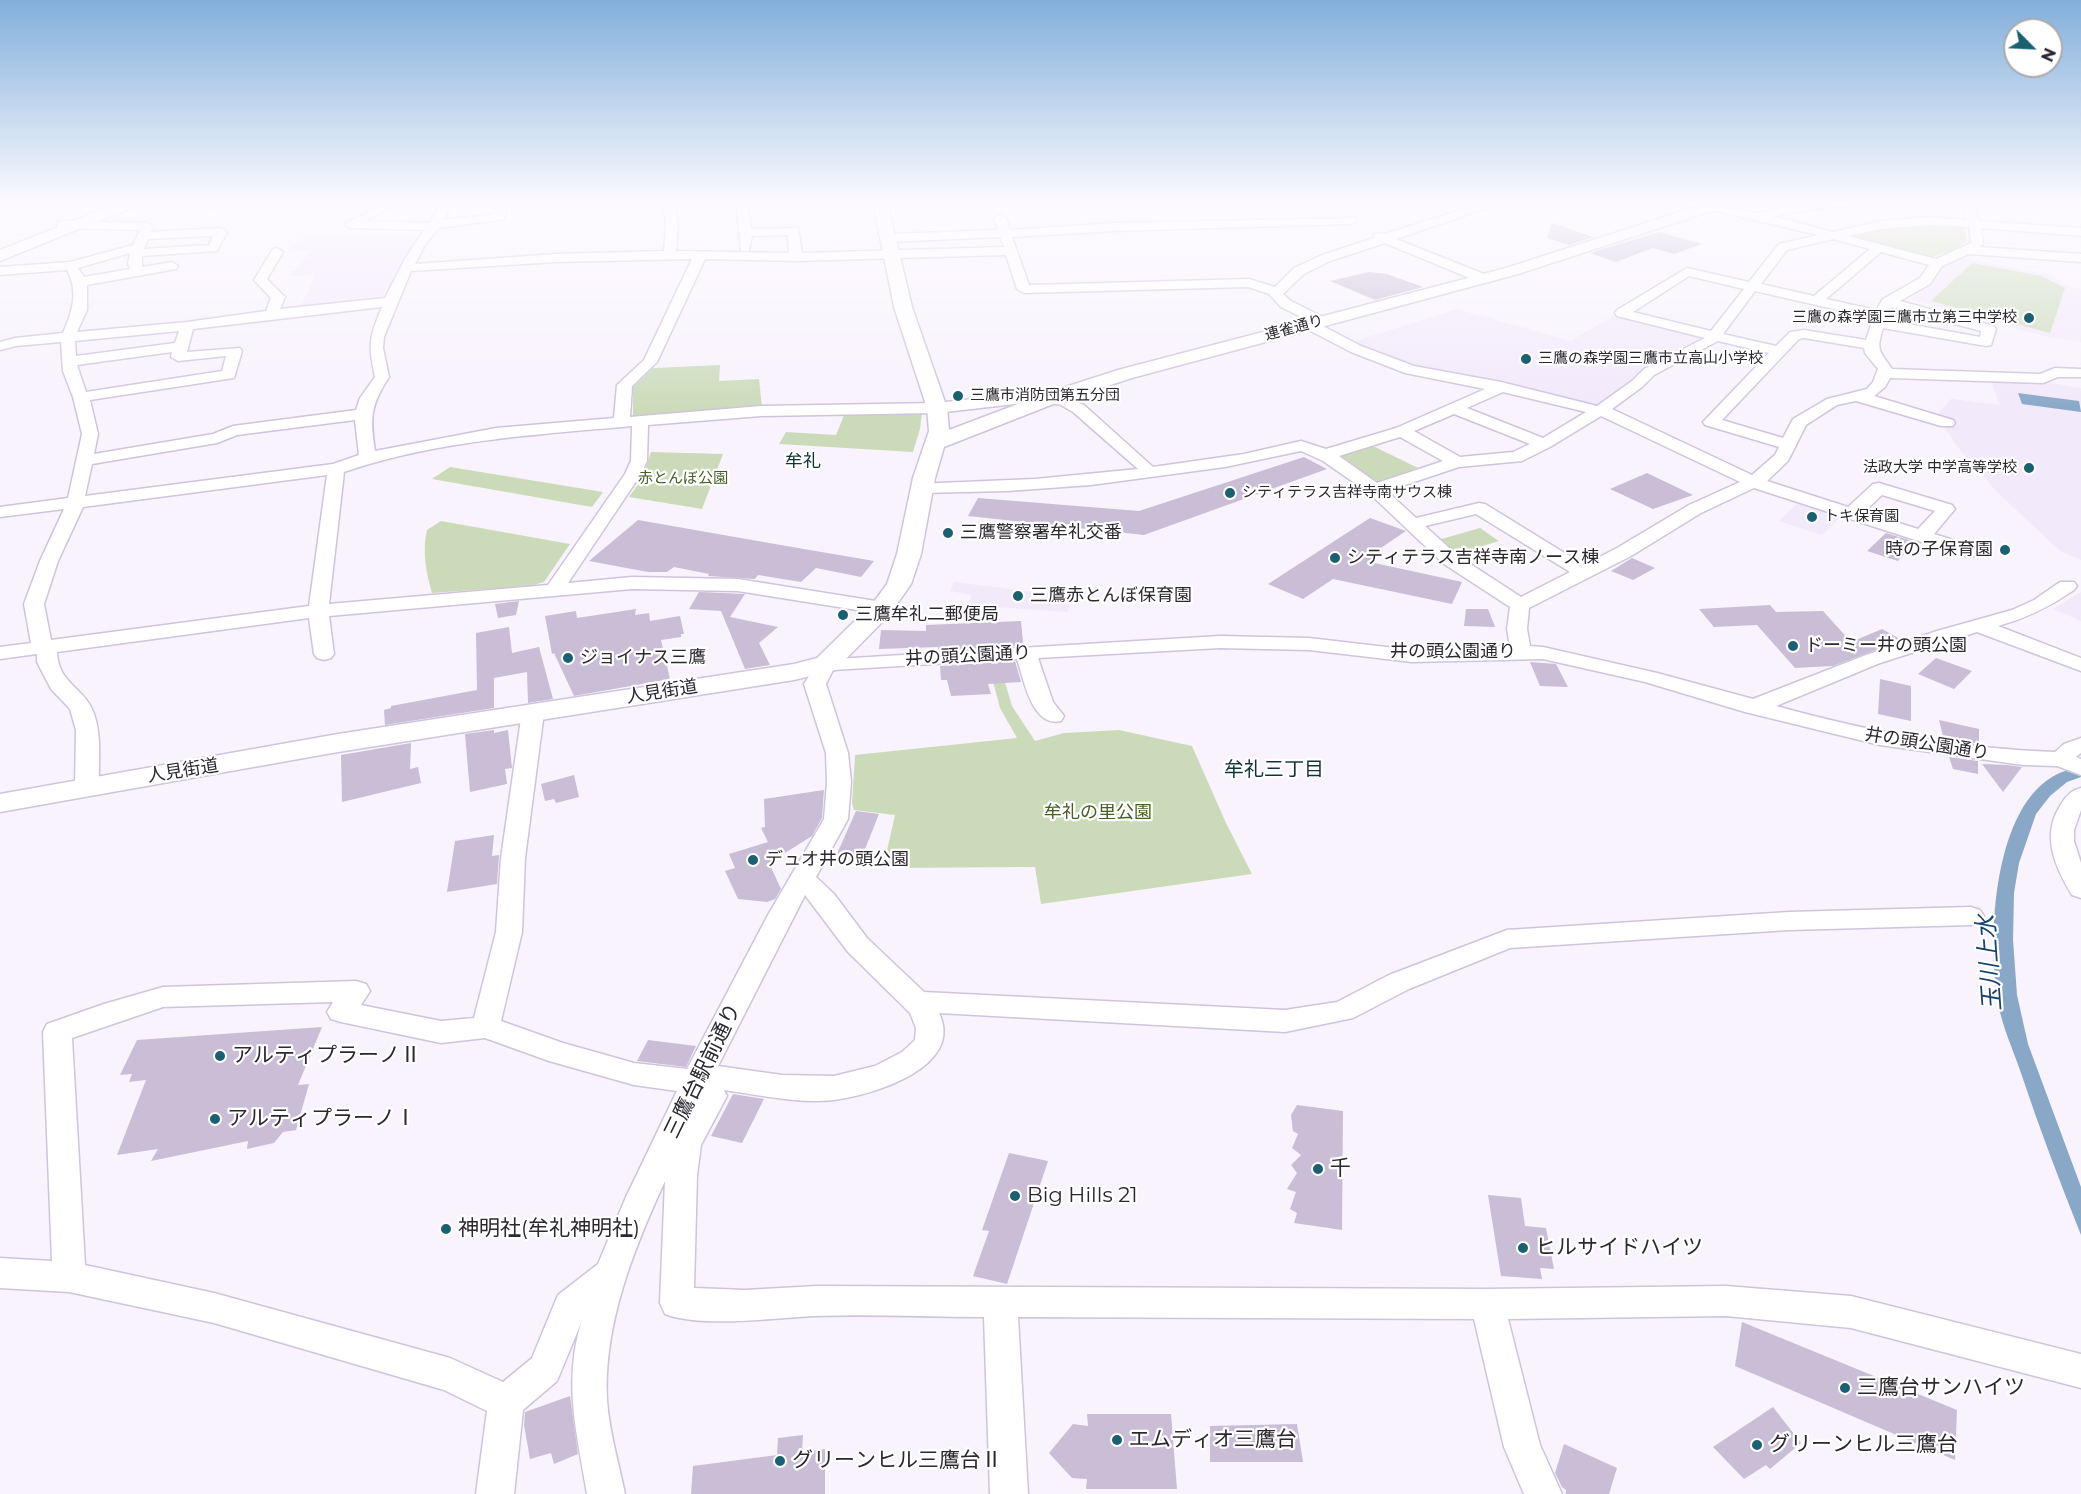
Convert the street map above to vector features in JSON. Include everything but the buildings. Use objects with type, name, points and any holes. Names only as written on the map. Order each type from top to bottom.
[{"type":"main road","points":[[826,664],[882,608],[899,584],[909,554],[921,488],[940,422],[938,408],[903,307],[895,272]]},
{"type":"main road","name":"連雀通り","points":[[935,443],[1054,396],[1314,322],[1507,272]]},
{"type":"main road","name":"人見街道","points":[[0,803],[533,712],[794,672],[826,664]]},
{"type":"street","points":[[74,272],[80,282],[80,310],[68,337],[70,371],[81,397],[90,434],[75,504],[49,561],[34,604],[47,663],[62,690],[80,707],[87,730],[87,787]]},
{"type":"street","points":[[80,282],[138,272]]},
{"type":"street","points":[[265,272],[260,280],[278,297],[272,314]]},
{"type":"street","points":[[368,458],[362,414],[367,396],[381,377],[376,348],[377,337],[404,272]]},
{"type":"street","points":[[622,423],[625,385],[650,362],[693,272]]},
{"type":"street","points":[[1018,272],[1024,289],[1249,283],[1277,292]]},
{"type":"street","points":[[1277,292],[1300,272]]},
{"type":"street","points":[[1466,272],[1484,279]]},
{"type":"street","points":[[1777,351],[1622,313],[1687,272],[1816,301],[1879,319],[1986,342],[1989,328],[1888,302]]},
{"type":"street","points":[[1375,489],[1457,462],[1516,457],[1544,444],[1601,410],[1637,384],[1649,372],[1710,341],[1765,272]]},
{"type":"street","points":[[1816,301],[1850,272]]},
{"type":"street","points":[[1520,605],[1584,573],[1677,519],[1753,482],[1773,468],[1782,457],[1799,422],[1839,399],[1872,392],[1880,384],[1885,373],[1881,363],[1872,353],[1871,345],[1879,319],[1888,302],[1925,281],[1931,272]]},
{"type":"street","points":[[1277,292],[1281,300],[1366,353],[1410,370],[1501,387],[1601,410],[1639,426],[1753,482],[1972,552]]},
{"type":"street","points":[[0,346],[15,342],[187,326],[272,314],[390,302]]},
{"type":"street","points":[[81,397],[229,375],[236,351],[178,357],[187,326]]},
{"type":"street","points":[[1788,444],[1711,422],[1777,351],[1795,335],[1804,334],[1871,345]]},
{"type":"street","points":[[71,361],[180,347]]},
{"type":"street","points":[[1885,373],[2043,379],[2055,372],[2081,373]]},
{"type":"street","points":[[1324,455],[1402,431],[1501,387]]},
{"type":"street","points":[[0,512],[336,469],[368,458],[465,437],[782,410],[938,408],[1033,396],[1054,396],[1084,410],[1145,467]]},
{"type":"street","points":[[1861,396],[1947,423]]},
{"type":"street","points":[[1454,408],[1544,444]]},
{"type":"street","points":[[85,460],[217,438],[233,431],[362,414]]},
{"type":"street","points":[[554,590],[633,474],[639,461],[640,421]]},
{"type":"street","points":[[1402,431],[1457,462]]},
{"type":"street","points":[[921,488],[989,489],[1087,482],[1235,462],[1309,446],[1375,489],[1451,560],[1520,605]]},
{"type":"street","points":[[324,654],[318,611],[336,469]]},
{"type":"street","points":[[1852,513],[1879,488],[1947,509],[1922,536]]},
{"type":"street","points":[[1413,524],[1479,508],[1584,573]]},
{"type":"street","points":[[0,653],[318,611],[632,583],[729,584],[882,608]]},
{"type":"street","points":[[1753,707],[1873,659],[1977,625],[2019,614],[2041,604],[2067,586]]},
{"type":"street","points":[[1520,605],[1517,628],[1521,652]]},
{"type":"street","points":[[1977,625],[2081,665]]},
{"type":"street","name":"井の頭公園通り","points":[[826,664],[1264,641],[1412,656],[1543,653],[1591,662],[1753,707],[1911,744],[2024,758],[2073,758]]},
{"type":"street","points":[[1025,652],[1043,703],[1053,716]]},
{"type":"street","name":"三鷹台駅前通り","points":[[606,1494],[589,1401],[591,1347],[611,1274],[642,1197],[698,1079],[781,915],[836,819],[839,782],[837,753],[815,684],[826,664]]},
{"type":"street","points":[[486,1027],[509,932],[513,858],[533,712]]},
{"type":"street","points":[[2081,795],[2071,805],[2061,825],[2060,839],[2081,890]]},
{"type":"street","points":[[69,1277],[57,1032],[114,1011],[163,997],[356,991],[341,1012],[441,1032],[486,1027],[559,1053],[634,1074],[815,1091],[852,1086],[892,1072],[923,1053],[929,1041],[928,1019],[917,1002],[855,942],[816,888],[802,880]]},
{"type":"street","points":[[917,1002],[1285,1021],[1343,1011],[1399,982],[1507,939],[1789,921],[1971,916]]},
{"type":"street","points":[[698,1079],[712,1096],[686,1145],[681,1175],[677,1303],[745,1305],[817,1301],[1486,1304],[1726,1301],[1851,1312],[2081,1371]]},
{"type":"street","points":[[0,1273],[69,1277],[214,1308],[450,1375],[506,1402]]},
{"type":"street","points":[[495,1494],[506,1402],[545,1369],[570,1306],[611,1274]]},
{"type":"street","points":[[1000,1302],[1009,1494]]},
{"type":"street","points":[[1486,1304],[1522,1447],[1543,1494]]},
{"type":"shaded area","points":[[294,272],[400,272],[385,300],[300,308],[315,275],[290,276]]},
{"type":"shaded area","name":"三鷹の森学園三鷹市立第三中学校","points":[[1938,272],[2035,272],[2047,274],[2071,287],[2081,289],[2081,342],[2044,336],[1909,299],[1933,283]]},
{"type":"shaded area","name":"三鷹の森学園三鷹市立高山小学校","points":[[1457,309],[1571,341],[1617,313],[1705,337],[1643,370],[1634,380],[1598,406],[1417,370],[1349,343]]},
{"type":"shaded area","name":"法政大学 中学高等学校","points":[[1990,379],[2081,388],[2081,560],[2060,551],[1997,492],[1956,445],[1944,426],[1947,421],[1935,417],[1951,399],[2000,405]]},
{"type":"shaded area","name":"トキ保育園","points":[[1801,500],[1844,513],[1822,535],[1779,521]]},
{"type":"shaded area","name":"三鷹赤とんぼ保育園","points":[[954,582],[1074,597],[1067,612],[967,605],[972,595],[950,591]]},
{"type":"shaded area","points":[[2081,592],[2081,621],[2053,609]]},
{"type":"green space","name":"三鷹の森学園三鷹市立第三中学校","points":[[1963,272],[2018,272],[2041,276],[2065,288],[2050,333],[1931,301]]},
{"type":"green space","points":[[720,365],[719,381],[759,379],[762,407],[633,418],[633,387],[653,368]]},
{"type":"green space","points":[[922,412],[913,452],[779,444],[786,432],[836,435],[845,413]]},
{"type":"green space","points":[[1369,444],[1418,468],[1384,482],[1377,481],[1335,457]]},
{"type":"green space","name":"赤とんぼ公園","points":[[651,452],[723,454],[702,509],[629,497],[642,479]]},
{"type":"green space","points":[[450,467],[603,492],[592,507],[432,479]]},
{"type":"green space","points":[[441,521],[570,544],[544,582],[530,586],[432,593],[425,562],[427,530]]},
{"type":"green space","points":[[1480,528],[1499,541],[1455,555],[1438,540]]},
{"type":"green space","name":"牟礼の里公園","points":[[987,659],[998,659],[1012,706],[1035,741],[1064,733],[1119,730],[1192,746],[1226,823],[1252,874],[1041,904],[1035,867],[883,868],[895,815],[854,810],[852,803],[855,755],[1017,738],[1000,708]]},
{"type":"water","points":[[2018,393],[2079,401],[2081,412],[2022,404]]},
{"type":"water","points":[[2081,765],[2081,777],[2067,782],[2050,796],[2036,814],[2019,863],[2014,893],[2013,940],[2017,995],[2028,1044],[2081,1187],[2081,1235],[2043,1136],[2000,1012],[1996,986],[1994,920],[2005,851],[2016,820],[2032,795],[2052,777]]},
{"type":"place","name":"三鷹の森学園三鷹市立第三中学校","points":[[2029,318]]},
{"type":"place","name":"三鷹の森学園三鷹市立高山小学校","points":[[1526,359]]},
{"type":"place","name":"三鷹市消防団第五分団","points":[[958,396]]},
{"type":"place","name":"法政大学 中学高等学校","points":[[2029,468]]},
{"type":"place","name":"シティテラス吉祥寺南サウス棟","points":[[1230,493]]},
{"type":"place","name":"トキ保育園","points":[[1812,517]]},
{"type":"place","name":"三鷹警察署牟礼交番","points":[[948,533]]},
{"type":"place","name":"時の子保育園","points":[[2005,550]]},
{"type":"place","name":"シティテラス吉祥寺南ノース棟","points":[[1335,558]]},
{"type":"place","name":"三鷹赤とんぼ保育園","points":[[1018,596]]},
{"type":"place","name":"三鷹牟礼二郵便局","points":[[843,615]]},
{"type":"place","name":"ドーミー井の頭公園","points":[[1793,646]]},
{"type":"place","name":"ジョイナス三鷹","points":[[568,658]]},
{"type":"place","name":"デュオ井の頭公園","points":[[753,860]]},
{"type":"place","name":"アルティプラーノⅡ","points":[[220,1056]]},
{"type":"place","name":"アルティプラーノⅠ","points":[[215,1119]]},
{"type":"place","name":"千","points":[[1318,1169]]},
{"type":"place","name":"Big Hills 21","points":[[1015,1196]]},
{"type":"place","name":"神明社(牟礼神明社)","points":[[446,1229]]},
{"type":"place","name":"ヒルサイドハイツ","points":[[1523,1248]]},
{"type":"place","name":"三鷹台サンハイツ","points":[[1845,1388]]},
{"type":"place","name":"エムディオ三鷹台","points":[[1117,1440]]},
{"type":"place","name":"グリーンヒル三鷹台","points":[[1757,1445]]},
{"type":"place","name":"グリーンヒル三鷹台Ⅱ","points":[[780,1461]]},
{"type":"district","name":"牟礼","points":[[803,462]]},
{"type":"district","name":"牟礼三丁目","points":[[1274,770]]},
{"type":"water label","name":"玉川上水","points":[[1990,963]]}]
